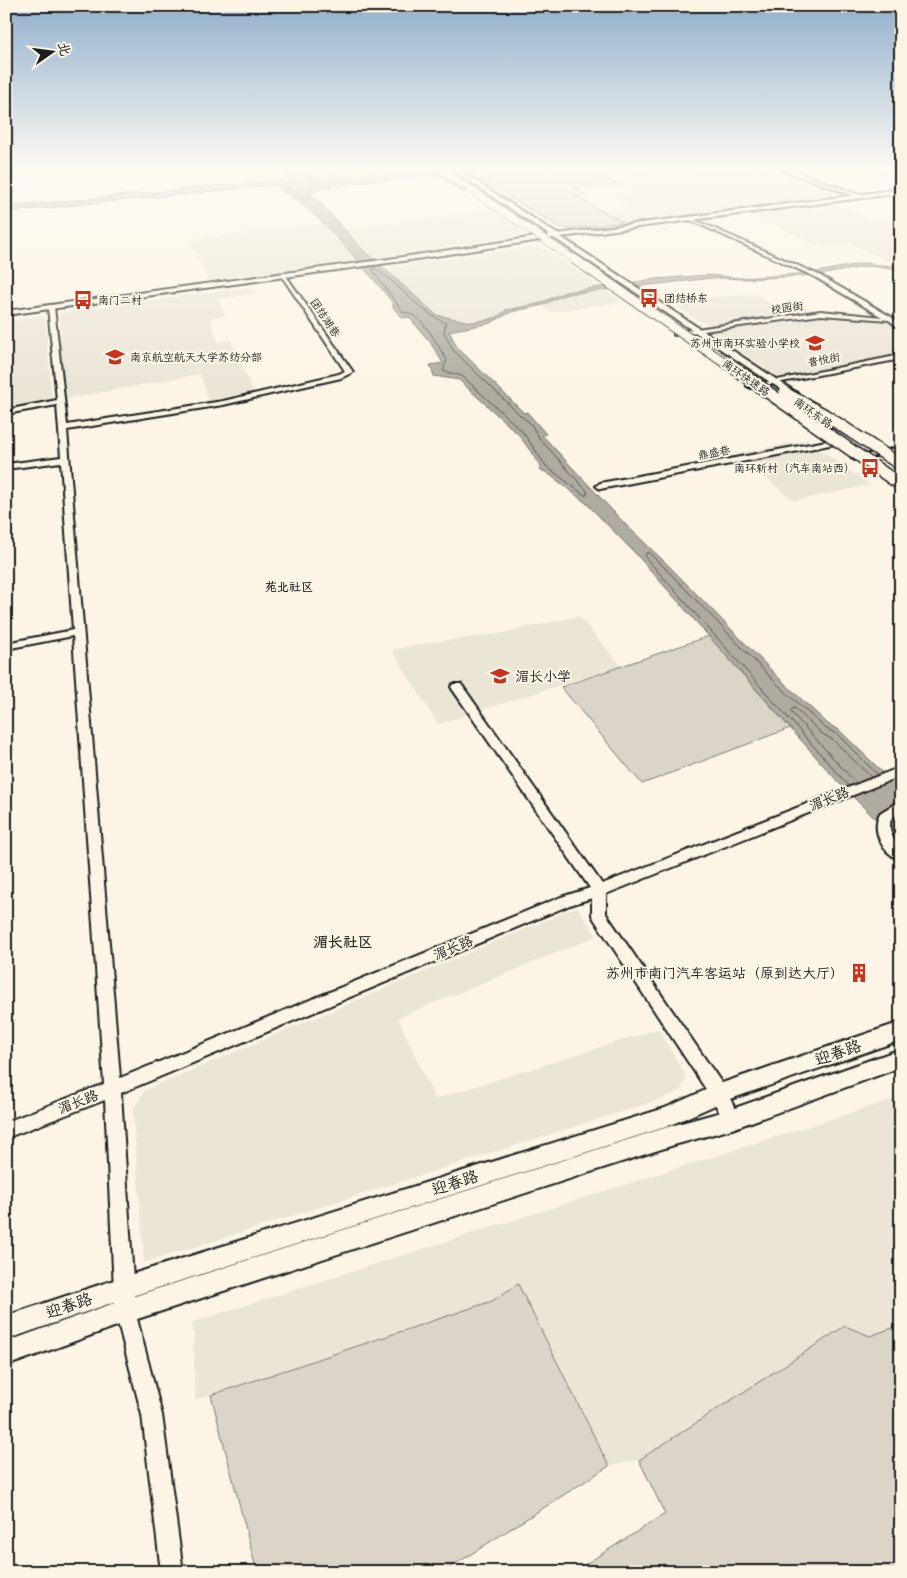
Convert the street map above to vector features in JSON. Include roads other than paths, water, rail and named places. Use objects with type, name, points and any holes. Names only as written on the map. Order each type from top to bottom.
[{"type":"highway","name":"南环快速路","points":[[552,244],[901,474]]},
{"type":"highway","name":"南环快速路","points":[[764,385],[901,485]]},
{"type":"highway","points":[[764,385],[825,415],[901,466]]},
{"type":"highway","points":[[764,385],[795,421],[901,497]]},
{"type":"main road","points":[[6,315],[508,244]]},
{"type":"main road","name":"南环东路","points":[[546,244],[676,334],[901,466]]},
{"type":"main road","name":"南环东路","points":[[568,244],[698,331],[832,442],[901,489]]},
{"type":"main road","name":"迎春路","points":[[6,1328],[123,1288],[666,1117],[719,1094],[901,1031]]},
{"type":"main road","name":"迎春路","points":[[6,1354],[125,1311],[674,1135],[732,1119],[901,1058]]},
{"type":"street","points":[[746,244],[817,276],[891,319],[901,328]]},
{"type":"street","name":"团结湖巷","points":[[63,428],[223,403],[341,376],[349,372],[285,276]]},
{"type":"street","points":[[52,308],[61,402],[113,1089],[125,1311],[152,1415],[172,1572]]},
{"type":"street","name":"校园街","points":[[676,334],[821,313],[891,319],[901,318]]},
{"type":"street","name":"普悦街","points":[[764,385],[901,357]]},
{"type":"street","points":[[6,412],[61,402]]},
{"type":"street","name":"鼎盛巷","points":[[600,486],[832,442]]},
{"type":"street","points":[[855,458],[901,449]]},
{"type":"street","points":[[6,468],[65,459]]},
{"type":"street","points":[[6,646],[78,632]]},
{"type":"street","points":[[457,687],[599,890],[600,915],[719,1094],[732,1119]]},
{"type":"street","name":"湄长路","points":[[6,1130],[113,1089],[566,901],[599,890],[897,773]]},
{"type":"street","points":[[901,805],[885,816],[882,829],[889,844],[901,855]]},
{"type":"water","points":[[342,244],[357,244],[436,315],[470,322],[497,317],[506,310],[538,304],[565,292],[656,279],[707,275],[740,278],[812,273],[864,263],[901,267],[901,270],[898,270],[869,266],[819,275],[748,279],[713,278],[568,294],[543,305],[511,312],[491,323],[449,331],[457,347],[524,413],[527,412],[546,434],[542,435],[625,524],[781,680],[828,724],[839,730],[901,790],[901,844],[839,783],[635,553],[586,503],[546,472],[539,470],[541,466],[519,435],[459,380],[434,376],[430,365],[443,363],[430,342],[409,317],[402,318],[393,307],[393,303]]},
{"type":"place","name":"团结桥东","points":[[649,298]]},
{"type":"place","name":"南门二村","points":[[83,300]]},
{"type":"place","name":"苏州市南环实验小学校","points":[[815,343]]},
{"type":"place","name":"南京航空航天大学苏纺分部","points":[[115,357]]},
{"type":"place","name":"南环新村（汽车南站西）","points":[[870,468]]},
{"type":"place","name":"湄长小学","points":[[500,676]]},
{"type":"place","name":"苏州市南门汽车客运站（原到达大厅）","points":[[859,973]]},
{"type":"district","name":"苑北社区","points":[[289,587]]},
{"type":"district","name":"湄长社区","points":[[343,942]]}]
